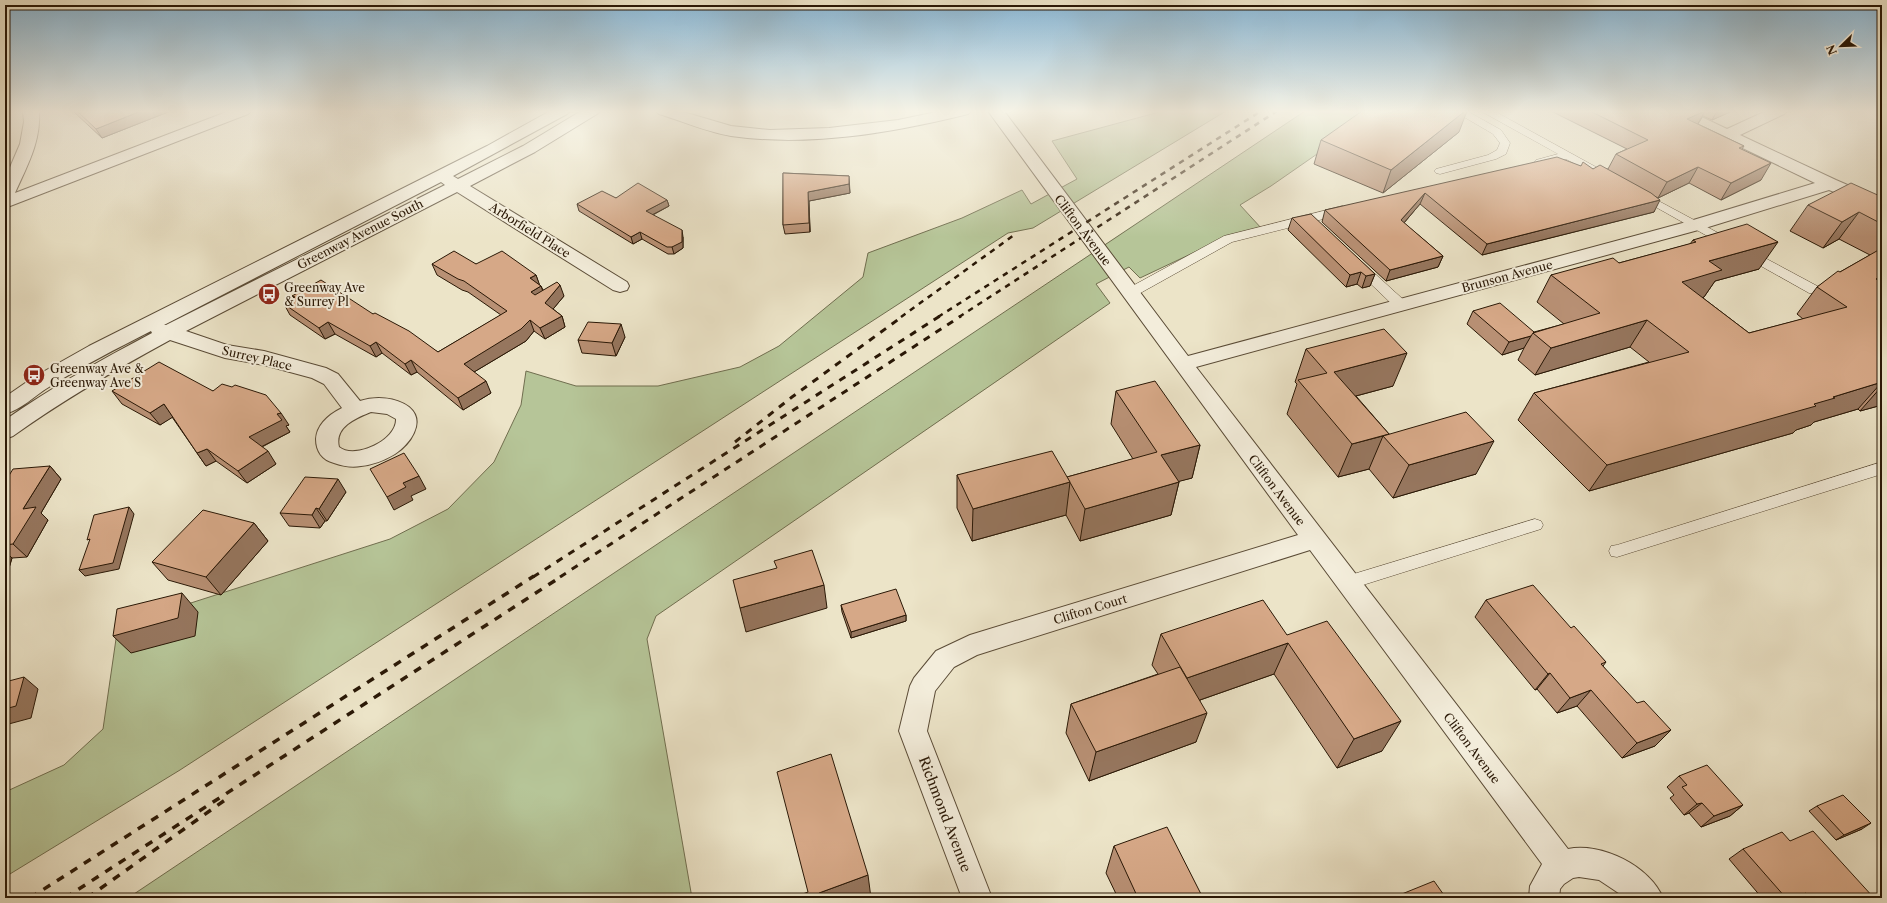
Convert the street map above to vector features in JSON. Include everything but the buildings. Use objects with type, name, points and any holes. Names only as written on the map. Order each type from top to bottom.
[{"type":"street","points":[[5,196],[23,153]]},
{"type":"street","points":[[5,203],[134,153]]},
{"type":"street","name":"Greenway Avenue South","points":[[5,432],[46,402],[94,372],[448,180],[492,153]]},
{"type":"street","name":"Greenway Avenue South","points":[[5,407],[66,367],[147,324],[448,180],[518,153]]},
{"type":"street","name":"Clifton Avenue","points":[[1027,153],[1347,583],[1562,866]]},
{"type":"street","points":[[1765,153],[1830,184],[1882,206]]},
{"type":"street","name":"Arborfield Place","points":[[448,180],[620,286]]},
{"type":"street","name":"Brunson Avenue","points":[[1183,364],[1696,225],[1830,184]]},
{"type":"street","name":"Surrey Place","points":[[147,324],[167,333],[224,351],[264,358],[319,373],[331,380],[341,390],[356,410]]},
{"type":"street","name":"Clifton Court","points":[[914,731],[923,686],[945,659],[970,646],[1314,539]]},
{"type":"street","name":"Richmond Avenue","points":[[914,731],[977,898]]},
{"type":"street","points":[[1544,898],[1544,891],[1550,876],[1562,866],[1579,862],[1598,864],[1618,873],[1638,886],[1648,898]]},
{"type":"lane","points":[[1440,171],[1492,157],[1500,153]]},
{"type":"lane","points":[[1565,153],[1608,177]]},
{"type":"lane","points":[[1531,164],[1568,155]]},
{"type":"lane","points":[[1457,166],[1467,174]]},
{"type":"lane","points":[[1628,188],[1814,290]]},
{"type":"lane","points":[[1130,293],[1228,239],[1353,208]]},
{"type":"lane","points":[[1308,218],[1320,229]]},
{"type":"lane","points":[[1349,256],[1401,305]]},
{"type":"lane","points":[[1617,552],[1882,468]]},
{"type":"lane","points":[[1347,583],[1535,525]]},
{"type":"green space","points":[[1060,153],[1156,153],[1033,228],[1008,233],[180,770],[5,877],[5,792],[64,765],[103,729],[116,639],[141,619],[390,539],[448,509],[494,462],[521,405],[526,371],[576,386],[658,386],[740,367],[779,346],[863,277],[868,253],[962,218],[1022,190],[1031,204],[1077,179]]},
{"type":"green space","points":[[1242,153],[1318,153],[1271,186],[1240,205],[1262,229],[1212,244],[1140,278],[1129,267],[1096,284],[1110,303],[656,616],[647,639],[692,898],[128,898]]},
{"type":"railway","points":[[938,317],[1195,153]]},
{"type":"railway","points":[[959,317],[1212,153]]},
{"type":"railway","points":[[901,317],[1014,235]]},
{"type":"railway","points":[[735,442],[792,397],[903,316]]},
{"type":"railway","points":[[533,577],[940,316]]},
{"type":"railway","points":[[560,577],[961,316]]},
{"type":"railway","points":[[30,898],[534,576]]},
{"type":"railway","points":[[65,898],[562,576]]},
{"type":"railway","points":[[87,898],[225,800]]},
{"type":"place","name":"Greenway Ave & Surrey Pl","points":[[269,294]]},
{"type":"place","name":"Greenway Ave & Greenway Ave S","points":[[34,375]]}]
